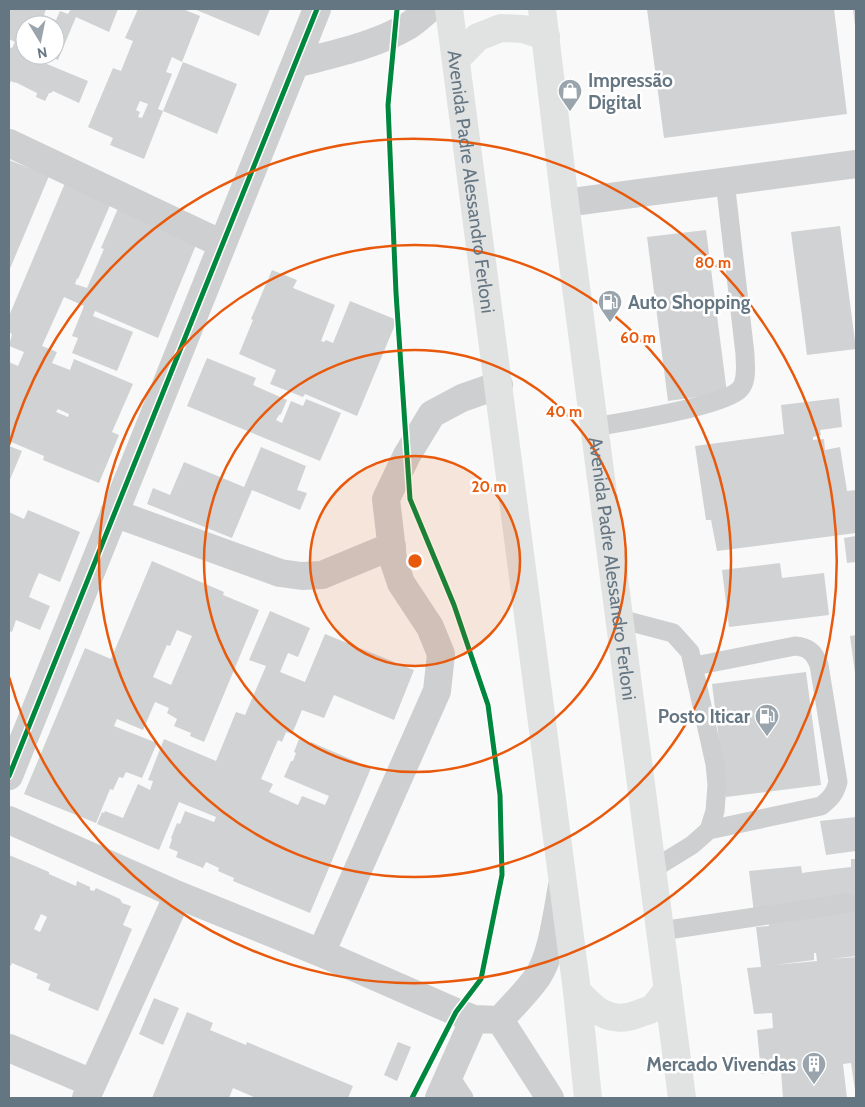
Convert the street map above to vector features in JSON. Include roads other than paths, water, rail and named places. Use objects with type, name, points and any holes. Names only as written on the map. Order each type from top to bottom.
[{"type":"main road","name":"Avenida Padre Alessandro Ferloni","points":[[450,9],[577,990],[588,1098]]},
{"type":"main road","name":"Avenida Padre Alessandro Ferloni","points":[[542,9],[565,202],[682,1098]]},
{"type":"main road","points":[[457,58],[478,36],[501,28],[523,29],[546,36]]},
{"type":"main road","points":[[577,990],[590,1005],[605,1016],[619,1018],[633,1016],[652,1009],[668,990]]},
{"type":"street","points":[[9,776],[317,9]]},
{"type":"street","points":[[295,64],[348,50],[395,33],[410,25],[429,9]]},
{"type":"street","points":[[9,143],[222,244]]},
{"type":"street","points":[[565,202],[856,164]]},
{"type":"street","points":[[321,953],[437,691],[441,654],[430,627],[401,583],[393,559],[386,499],[406,455],[432,414],[462,398],[498,385]]},
{"type":"street","points":[[114,513],[280,573],[302,576],[322,575],[392,546]]},
{"type":"street","points":[[9,820],[178,896],[321,953],[456,1012],[487,1019],[550,1098]]},
{"type":"street","points":[[444,1087],[487,1019],[538,976],[548,954],[563,882]]},
{"type":"street","points":[[9,1048],[89,1090],[178,896]]},
{"type":"lane","points":[[595,427],[702,406],[728,397],[741,388],[745,375],[744,354],[725,181]]},
{"type":"lane","points":[[620,619],[673,633],[690,652],[695,666],[715,764],[717,785],[715,812],[709,830]]},
{"type":"lane","points":[[653,869],[692,845],[709,830],[821,806],[833,796],[838,782],[819,665],[811,651],[805,647],[795,646],[695,666]]},
{"type":"lane","points":[[661,931],[848,903]]},
{"type":"lane","points":[[444,1087],[464,1098]]},
{"type":"place","name":"Impressão Digital","points":[[570,112]]},
{"type":"place","name":"Auto Shopping","points":[[610,323]]},
{"type":"place","name":"Posto Iticar","points":[[767,737]]},
{"type":"place","name":"Mercado Vivendas","points":[[814,1085]]}]
